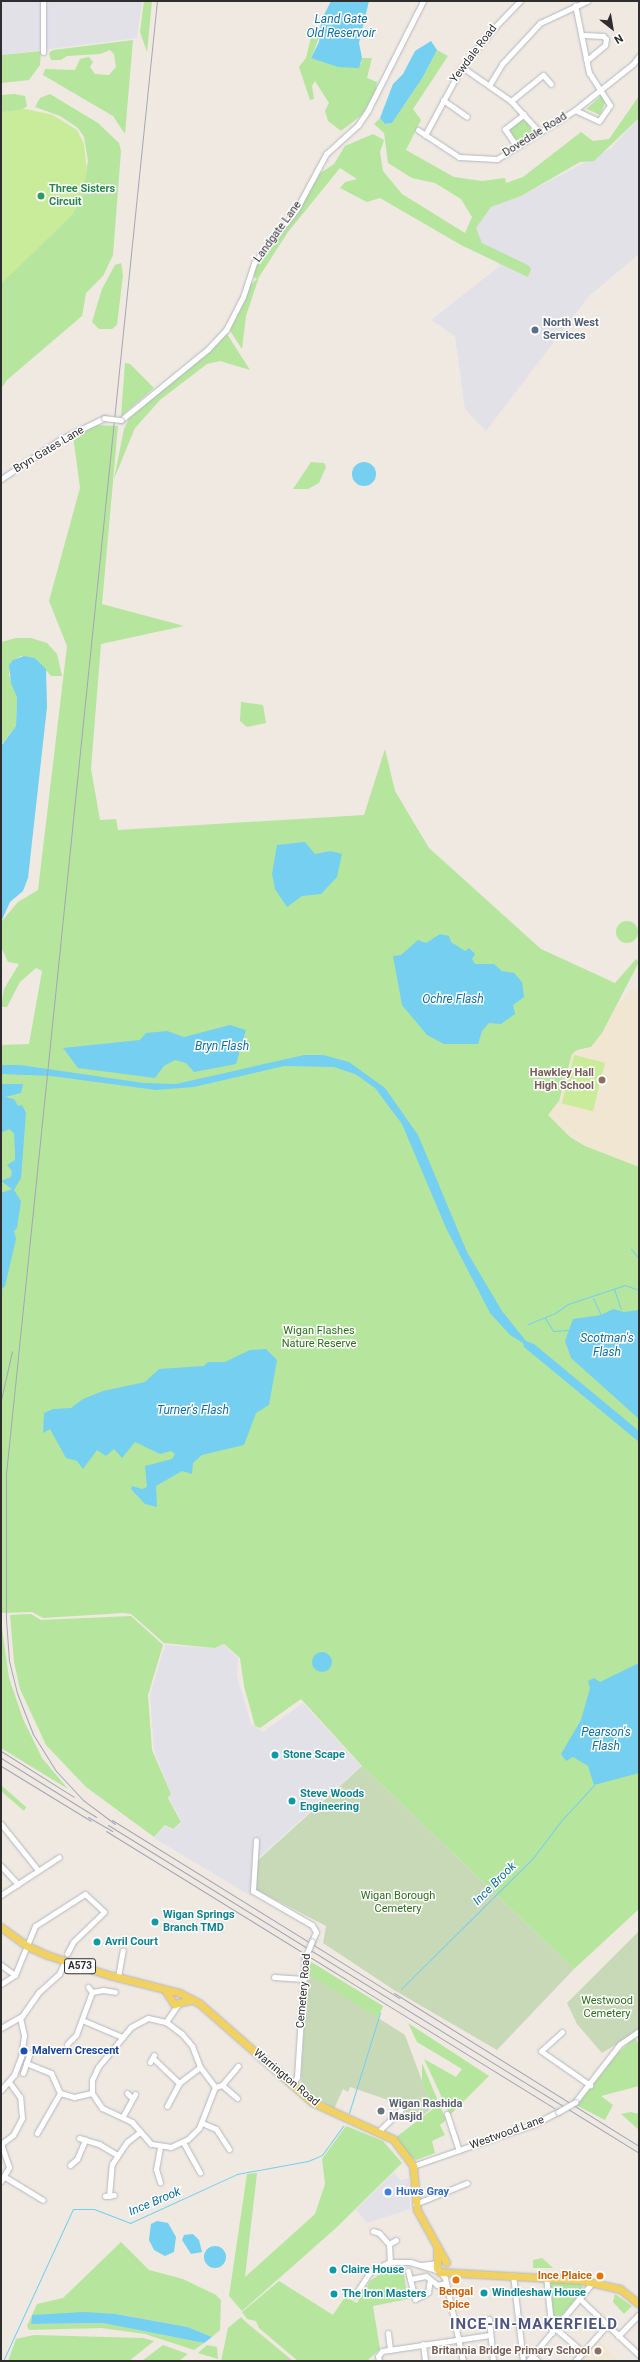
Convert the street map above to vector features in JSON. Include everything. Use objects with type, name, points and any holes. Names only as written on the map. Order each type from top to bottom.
[{"type":"main road","name":"Warrington Road","points":[[1,1927],[27,1946],[68,1955],[118,1977],[165,1990],[176,1999],[191,2000],[199,2003],[251,2049],[321,2107],[379,2131],[393,2139],[413,2166]]},
{"type":"main road","points":[[413,2166],[415,2204],[446,2263]]},
{"type":"main road","points":[[436,2245],[438,2262],[441,2271]]},
{"type":"main road","points":[[438,2262],[446,2263],[462,2271]]},
{"type":"main road","points":[[441,2271],[446,2263]]},
{"type":"main road","points":[[441,2271],[546,2276],[592,2282],[620,2289],[639,2304]]},
{"type":"street","points":[[43,1],[43,52]]},
{"type":"street","name":"Landgate Lane","points":[[121,420],[158,388],[208,349],[226,330],[243,297],[254,263],[296,210],[326,154],[358,125],[368,110],[423,1]]},
{"type":"street","name":"Yewdale Road","points":[[425,134],[462,67],[491,30],[520,1]]},
{"type":"street","points":[[490,84],[502,64],[540,23],[575,5],[587,1]]},
{"type":"street","points":[[575,5],[584,35],[589,73],[600,91],[609,101],[603,118],[599,121],[575,110]]},
{"type":"street","points":[[584,35],[606,39],[605,45],[588,60]]},
{"type":"street","name":"Dovedale Road","points":[[418,130],[450,152],[476,159],[498,159],[575,110],[600,91],[639,56]]},
{"type":"street","points":[[462,67],[490,84],[511,101],[539,132]]},
{"type":"street","points":[[511,101],[543,75],[551,84]]},
{"type":"street","points":[[443,100],[468,117]]},
{"type":"street","points":[[517,147],[505,129],[524,114]]},
{"type":"street","name":"Bryn Gates Lane","points":[[1,479],[61,440],[104,418],[121,420]]},
{"type":"street","points":[[1,1824],[38,1870]]},
{"type":"street","name":"Cemetery Road","points":[[256,1840],[253,1891],[312,1925],[316,1932],[305,1958],[297,2077],[293,2084]]},
{"type":"street","points":[[2,1893],[59,1856]]},
{"type":"street","points":[[2,1866],[18,1884]]},
{"type":"street","points":[[1,1984],[15,1975],[35,1926],[85,1894],[104,1912],[72,1942],[59,1974],[39,1992],[20,2018],[1,2028]]},
{"type":"street","points":[[118,1977],[123,1950]]},
{"type":"street","points":[[1,1965],[15,1975]]},
{"type":"street","points":[[274,1977],[304,1979]]},
{"type":"street","points":[[88,1987],[92,1992]]},
{"type":"street","points":[[92,1992],[110,1988],[115,1992]]},
{"type":"street","points":[[68,2044],[72,2040],[82,2020],[92,1992]]},
{"type":"street","points":[[166,2022],[176,1999]]},
{"type":"street","points":[[1,2090],[9,2082],[18,2067],[24,2046],[20,2018]]},
{"type":"street","points":[[153,2018],[166,2022],[190,2042],[200,2067],[215,2087],[202,2123],[196,2133],[183,2142],[160,2147],[151,2144],[123,2116],[102,2108],[92,2093],[96,2071],[122,2037],[142,2020],[153,2018]]},
{"type":"street","points":[[82,2020],[122,2037]]},
{"type":"street","name":"Westwood Lane","points":[[413,2166],[534,2124],[575,2102],[590,2085],[620,2044],[639,2031]]},
{"type":"street","points":[[562,2032],[541,2051],[590,2085]]},
{"type":"street","points":[[72,2040],[76,2045]]},
{"type":"street","points":[[23,2073],[30,2053]]},
{"type":"street","points":[[152,2058],[179,2083]]},
{"type":"street","points":[[26,2063],[51,2073],[60,2093],[74,2097],[92,2093]]},
{"type":"street","points":[[215,2087],[222,2085],[238,2064]]},
{"type":"street","points":[[166,2107],[179,2083],[200,2067]]},
{"type":"street","points":[[1,2181],[5,2176],[9,2163],[1,2144],[13,2135],[22,2118],[20,2097],[9,2082]]},
{"type":"street","points":[[222,2085],[237,2098]]},
{"type":"street","points":[[37,2133],[60,2093]]},
{"type":"street","points":[[123,2116],[133,2096],[127,2093]]},
{"type":"street","points":[[379,2131],[401,2110]]},
{"type":"street","points":[[447,2114],[460,2150]]},
{"type":"street","points":[[202,2123],[216,2129],[228,2145]]},
{"type":"street","points":[[41,2126],[46,2128]]},
{"type":"street","points":[[109,2196],[110,2170],[117,2155],[140,2132]]},
{"type":"street","points":[[79,2138],[117,2155]]},
{"type":"street","points":[[69,2166],[76,2159],[85,2140]]},
{"type":"street","points":[[183,2142],[200,2169]]},
{"type":"street","points":[[160,2147],[156,2169],[160,2181]]},
{"type":"street","points":[[5,2176],[42,2199],[44,2193]]},
{"type":"street","points":[[415,2204],[467,2183]]},
{"type":"street","points":[[373,2231],[379,2233],[389,2244],[390,2262]]},
{"type":"street","points":[[389,2244],[396,2240]]},
{"type":"street","points":[[355,2295],[370,2272],[390,2262],[421,2265],[441,2271],[446,2283],[463,2361]]},
{"type":"street","points":[[421,2265],[438,2262]]},
{"type":"street","points":[[408,2271],[415,2299],[428,2292],[430,2280]]},
{"type":"street","points":[[513,2275],[523,2361]]},
{"type":"street","points":[[410,2279],[426,2276],[437,2284],[446,2283]]},
{"type":"street","points":[[546,2276],[552,2333]]},
{"type":"street","points":[[528,2361],[580,2299],[592,2282]]},
{"type":"street","points":[[580,2299],[639,2355]]},
{"type":"street","points":[[618,2336],[639,2314]]},
{"type":"street","points":[[489,2319],[494,2361]]},
{"type":"street","points":[[575,2361],[607,2325]]},
{"type":"street","points":[[555,2328],[583,2352]]},
{"type":"street","points":[[388,2333],[390,2350]]},
{"type":"street","points":[[378,2359],[382,2351],[490,2335]]},
{"type":"street","points":[[423,2344],[425,2361]]},
{"type":"street","points":[[532,2356],[538,2361]]},
{"type":"shaded area","points":[[1,1],[142,1],[137,38],[1,55]]},
{"type":"shaded area","points":[[639,118],[639,254],[589,296],[486,431],[465,409],[455,336],[431,320],[500,266],[478,238],[476,228],[491,207],[521,196],[610,149]]},
{"type":"shaded area","name":"Hawkley Hall High School","points":[[630,990],[639,992],[639,1167],[585,1146],[570,1137],[547,1115],[559,1101],[572,1055],[577,1050],[591,1048],[613,1011]]},
{"type":"shaded area","points":[[165,1645],[215,1648],[224,1645],[238,1658],[237,1676],[251,1724],[263,1732],[303,1703],[361,1766],[256,1860],[251,1896],[154,1838],[165,1826],[173,1830],[182,1822],[169,1798],[171,1794],[154,1750],[150,1695]]},
{"type":"shaded area","points":[[394,2172],[400,2180],[409,2178],[410,2209],[367,2223],[356,2210]]},
{"type":"shaded area","name":"Britannia Bridge Primary School","points":[[598,2340],[618,2361],[580,2361]]},
{"type":"green space","points":[[144,1],[152,1],[147,52],[140,32]]},
{"type":"green space","points":[[312,33],[320,35],[311,58],[361,64],[362,58],[372,58],[367,78],[377,82],[376,90],[363,114],[341,131],[328,121],[325,111],[329,103],[315,81],[312,86],[314,99],[310,100],[299,67],[306,58]]},
{"type":"green space","points":[[133,40],[125,134],[113,116],[43,75],[45,69],[75,70],[80,59],[89,57],[93,62],[90,67],[95,74],[109,75],[116,67],[114,54],[110,50],[100,54],[67,56],[61,60],[51,60],[49,53],[53,50]]},
{"type":"green space","points":[[437,50],[448,56],[413,109],[421,120],[406,150],[454,177],[482,181],[505,178],[506,183],[523,177],[581,132],[593,141],[609,139],[639,96],[639,118],[594,161],[580,162],[521,196],[491,207],[476,228],[482,243],[528,265],[531,269],[528,277],[461,245],[380,198],[367,202],[340,188],[345,182],[357,179],[340,168],[288,232],[259,277],[246,316],[242,349],[229,329],[248,287],[257,279],[251,275],[254,264],[301,205],[319,174],[334,164],[345,146],[373,134],[384,140],[380,152],[383,171],[402,194],[465,233],[472,217],[461,199],[435,183],[412,178],[388,163],[384,133],[374,124],[380,118],[385,124],[392,123],[423,77]]},
{"type":"green space","points":[[41,51],[40,65],[29,80],[1,83],[1,55]]},
{"type":"green space","points":[[14,94],[25,96],[27,106],[22,110],[1,113],[1,95]]},
{"type":"green space","points":[[50,94],[98,123],[119,143],[121,151],[113,255],[103,276],[86,293],[82,316],[7,380],[1,389],[1,282],[80,198],[88,161],[84,137],[78,128],[60,116],[35,107],[40,98]]},
{"type":"green space","points":[[602,95],[605,103],[600,115],[587,109],[584,111]]},
{"type":"green space","name":"Three Sisters Circuit","points":[[26,109],[53,115],[77,130],[84,144],[87,172],[80,201],[72,215],[1,284],[1,112]]},
{"type":"green space","points":[[521,120],[529,123],[532,131],[529,139],[521,142],[513,139],[510,131],[513,123]]},
{"type":"green space","points":[[121,263],[123,275],[117,325],[112,329],[99,329],[92,322],[102,289],[115,265]]},
{"type":"green space","points":[[227,334],[250,370],[220,361],[207,364],[160,400],[135,428],[114,479],[124,429],[131,414]]},
{"type":"green space","points":[[125,363],[130,364],[154,388],[121,416]]},
{"type":"green space","name":"Wigan Flashes Nature Reserve","points":[[96,425],[118,426],[102,604],[184,626],[101,644],[91,769],[100,820],[116,819],[118,830],[364,815],[385,749],[395,791],[429,848],[541,949],[615,983],[636,959],[639,962],[602,1033],[591,1047],[577,1050],[572,1054],[559,1101],[548,1115],[570,1137],[585,1146],[639,1167],[639,1909],[574,1969],[362,1766],[301,1699],[260,1728],[255,1726],[244,1686],[240,1658],[224,1644],[215,1648],[164,1643],[131,1614],[123,1613],[43,1618],[32,1612],[1,1613],[1,1045],[29,1044],[42,971],[36,968],[20,982],[7,1007],[1,1007],[4,989],[19,964],[8,962],[1,947],[1,922],[18,902],[38,890],[67,646],[49,601],[80,488],[73,435]]},
{"type":"green space","points":[[311,462],[324,463],[326,467],[319,483],[308,489],[293,489]]},
{"type":"green space","points":[[16,638],[31,638],[47,643],[57,654],[62,676],[51,676],[35,658],[21,656],[11,662],[9,675],[17,696],[16,726],[1,745],[1,642]]},
{"type":"green space","points":[[241,702],[263,705],[266,723],[247,727],[240,721]]},
{"type":"green space","points":[[623,921],[631,921],[638,928],[638,936],[631,943],[623,943],[616,936],[616,928]]},
{"type":"green space","points":[[574,1055],[605,1063],[593,1111],[562,1104]]},
{"type":"green space","points":[[31,1614],[41,1620],[131,1616],[163,1645],[148,1695],[152,1750],[171,1794],[168,1798],[181,1822],[173,1829],[165,1825],[154,1837],[86,1787],[46,1745],[20,1689],[14,1662],[10,1615]]},
{"type":"green space","points":[[1,1621],[9,1678],[23,1719],[42,1758],[68,1789],[1,1748]]},
{"type":"green space","name":"Wigan Borough Cemetery","points":[[362,1766],[574,1969],[497,2050],[394,1990],[323,1943],[326,1926],[255,1889],[257,1861]]},
{"type":"green space","points":[[1,1785],[26,1807],[24,1811],[1,1791]]},
{"type":"green space","name":"Westwood Cemetery","points":[[639,1931],[639,2031],[602,2053],[577,2024],[567,2003]]},
{"type":"green space","points":[[308,1960],[383,2006],[369,2042],[306,1991]]},
{"type":"green space","points":[[307,1973],[405,2035],[432,2108],[415,2122],[397,2103],[350,2087],[348,2092],[343,2089],[334,2109],[307,2091],[301,2082]]},
{"type":"green space","points":[[408,2023],[489,2076],[450,2115],[424,2059],[456,2077],[462,2069],[417,2042]]},
{"type":"green space","points":[[635,2037],[639,2045],[639,2086],[601,2096],[613,2105],[605,2120],[576,2105],[616,2055]]},
{"type":"green space","points":[[422,2063],[446,2120],[440,2125],[445,2135],[432,2141],[435,2153],[416,2160],[409,2156],[395,2138],[433,2109],[422,2082]]},
{"type":"green space","points":[[631,2112],[639,2114],[639,2130],[621,2114]]},
{"type":"green space","points":[[346,2126],[383,2141],[402,2163],[336,2228],[242,2311],[229,2296],[247,2174],[257,2173],[245,2277],[315,2214],[325,2184],[322,2159]]},
{"type":"green space","points":[[121,2242],[149,2270],[183,2279],[216,2295],[221,2300],[220,2330],[212,2337],[188,2327],[116,2314],[32,2315],[37,2304],[63,2298]]},
{"type":"green space","points":[[542,2258],[553,2268],[533,2268],[533,2260]]},
{"type":"green space","points":[[400,2266],[403,2269],[408,2299],[373,2306],[380,2349],[367,2361],[298,2361],[259,2328],[256,2321],[247,2319],[242,2312],[279,2281],[333,2315],[345,2297],[357,2303],[370,2281],[387,2269]]},
{"type":"green space","points":[[554,2281],[581,2284],[584,2289],[555,2323],[549,2285]]},
{"type":"green space","points":[[615,2294],[632,2306],[624,2314],[613,2302]]},
{"type":"green space","points":[[32,2315],[31,2324],[104,2323],[204,2343],[194,2350],[145,2334],[101,2328],[29,2330],[27,2326]]},
{"type":"green space","points":[[241,2317],[293,2361],[221,2361],[228,2328]]},
{"type":"green space","points":[[34,2335],[143,2338],[154,2341],[129,2361],[8,2361],[16,2339]]},
{"type":"green space","points":[[163,2345],[188,2354],[179,2361],[142,2361]]},
{"type":"green space","points":[[207,2345],[217,2347],[218,2359],[198,2353]]},
{"type":"water","name":"Land Gate Old Reservoir","points":[[331,1],[369,1],[359,43],[362,58],[359,68],[338,67],[311,58],[319,42],[321,21]]},
{"type":"water","points":[[431,41],[437,50],[423,77],[392,123],[385,124],[380,118],[393,84],[403,74],[415,51]]},
{"type":"water","points":[[364,462],[369,463],[375,469],[375,479],[369,485],[364,486],[359,485],[353,479],[352,474],[353,469],[359,463]]},
{"type":"water","points":[[24,656],[35,658],[46,669],[47,707],[28,878],[23,891],[10,902],[1,922],[1,746],[16,726],[17,697],[11,683],[9,665],[13,660]]},
{"type":"water","points":[[305,842],[315,854],[331,851],[342,854],[337,877],[321,894],[302,896],[287,907],[275,889],[272,874],[277,845]]},
{"type":"water","name":"Ochre Flash","points":[[440,934],[449,936],[451,942],[465,951],[469,948],[475,954],[472,959],[475,964],[494,964],[502,971],[514,973],[522,982],[524,997],[513,1005],[515,1014],[501,1024],[489,1023],[482,1031],[478,1044],[444,1044],[427,1035],[402,1005],[393,956],[401,955],[418,940],[426,943]]},
{"type":"water","name":"Bryn Flash","points":[[230,1025],[246,1030],[236,1064],[194,1072],[186,1063],[175,1060],[164,1066],[155,1078],[78,1068],[63,1048],[140,1040],[146,1033],[167,1031],[184,1037]]},
{"type":"water","points":[[304,1055],[323,1055],[349,1062],[385,1088],[418,1135],[467,1252],[502,1311],[526,1341],[534,1344],[639,1431],[639,1442],[524,1347],[523,1343],[510,1335],[490,1313],[446,1228],[402,1124],[375,1088],[355,1074],[334,1067],[284,1066],[194,1087],[156,1090],[51,1076],[1,1074],[1,1065],[20,1065],[144,1083],[176,1084]]},
{"type":"water","points":[[1,1084],[23,1084],[21,1093],[5,1097],[14,1099],[18,1106],[22,1105],[26,1113],[21,1178],[14,1190],[21,1201],[17,1228],[14,1231],[16,1239],[5,1286],[1,1290],[1,1193],[12,1189],[1,1181],[11,1177],[12,1171],[7,1165],[15,1160],[15,1153],[14,1133],[9,1129],[1,1133]]},
{"type":"water","name":"Scotman's Flash","points":[[613,1309],[624,1312],[639,1310],[639,1419],[571,1358],[565,1341],[573,1319],[601,1315]]},
{"type":"water","name":"Turner's Flash","points":[[266,1349],[277,1360],[269,1405],[256,1413],[244,1445],[202,1455],[193,1463],[192,1474],[182,1471],[156,1486],[157,1507],[145,1504],[131,1489],[132,1486],[142,1489],[147,1487],[145,1466],[172,1459],[175,1454],[171,1451],[160,1454],[135,1442],[122,1458],[114,1449],[106,1456],[97,1450],[83,1469],[77,1461],[66,1458],[50,1429],[43,1433],[44,1413],[53,1409],[71,1408],[83,1399],[103,1391],[145,1382],[159,1369],[204,1366],[208,1362],[225,1362],[250,1350]]},
{"type":"water","points":[[318,1652],[326,1652],[332,1658],[332,1666],[326,1672],[318,1672],[312,1666],[312,1658]]},
{"type":"water","name":"Pearson's Flash","points":[[639,1663],[639,1773],[594,1785],[588,1766],[573,1757],[566,1761],[561,1754],[581,1720],[590,1688],[588,1681],[594,1678],[600,1682]]},
{"type":"water","points":[[157,2221],[168,2223],[176,2237],[174,2252],[165,2256],[154,2250],[149,2240],[151,2224]]},
{"type":"water","points":[[193,2234],[199,2240],[202,2252],[191,2254],[182,2240],[184,2235]]},
{"type":"water","points":[[215,2246],[223,2249],[226,2257],[223,2265],[215,2268],[207,2265],[204,2257],[207,2249]]},
{"type":"water","points":[[84,2312],[116,2314],[188,2327],[212,2337],[204,2343],[103,2323],[31,2324],[32,2315]]},
{"type":"waterway","points":[[631,1249],[638,1257],[639,1279]]},
{"type":"waterway","points":[[528,1324],[555,1313],[568,1304],[625,1285],[639,1290]]},
{"type":"waterway","points":[[614,1289],[621,1309]]},
{"type":"waterway","points":[[593,1298],[601,1315]]},
{"type":"waterway","points":[[545,1318],[553,1331],[568,1330]]},
{"type":"waterway","name":"Ince Brook","points":[[401,1989],[533,1858],[561,1821],[594,1785]]},
{"type":"waterway","name":"Ince Brook","points":[[349,2113],[380,2013]]},
{"type":"waterway","name":"Ince Brook","points":[[3,2361],[73,2209],[94,2209],[130,2223],[237,2174],[308,2161],[322,2155],[343,2126]]},
{"type":"railway","points":[[115,1824],[84,1801],[56,1771],[33,1734],[17,1693],[9,1661],[6,1619],[6,1474],[157,1]]},
{"type":"railway","points":[[1,1400],[12,1351]]},
{"type":"railway","points":[[1,1751],[74,1797]]},
{"type":"railway","points":[[1,1758],[96,1817]]},
{"type":"railway","points":[[1,1766],[91,1821]]},
{"type":"railway","points":[[88,1817],[112,1831]]},
{"type":"railway","points":[[112,1820],[399,1998]]},
{"type":"railway","points":[[108,1825],[639,2153]]},
{"type":"railway","points":[[106,1831],[554,2108]]},
{"type":"railway","points":[[394,1993],[639,2146]]},
{"type":"place","name":"Three Sisters Circuit","points":[[41,196]]},
{"type":"place","name":"North West Services","points":[[535,330]]},
{"type":"place","name":"Hawkley Hall High School","points":[[602,1080]]},
{"type":"place","name":"Stone Scape","points":[[275,1755]]},
{"type":"place","name":"Steve Woods Engineering","points":[[292,1801]]},
{"type":"place","name":"Wigan Springs Branch TMD","points":[[155,1922]]},
{"type":"place","name":"Avril Court","points":[[97,1942]]},
{"type":"place","name":"Malvern Crescent","points":[[24,2051]]},
{"type":"place","name":"Wigan Rashida Masjid","points":[[381,2111]]},
{"type":"place","name":"Huws Gray","points":[[388,2192]]},
{"type":"place","name":"Claire House","points":[[333,2270]]},
{"type":"place","name":"Ince Plaice","points":[[600,2276]]},
{"type":"place","name":"Bengal Spice","points":[[456,2280]]},
{"type":"place","name":"Windleshaw House","points":[[484,2293]]},
{"type":"place","name":"The Iron Masters","points":[[334,2294]]},
{"type":"place","name":"Britannia Bridge Primary School","points":[[598,2351]]},
{"type":"district","name":"INCE-IN-MAKERFIELD","points":[[534,2325]]}]
